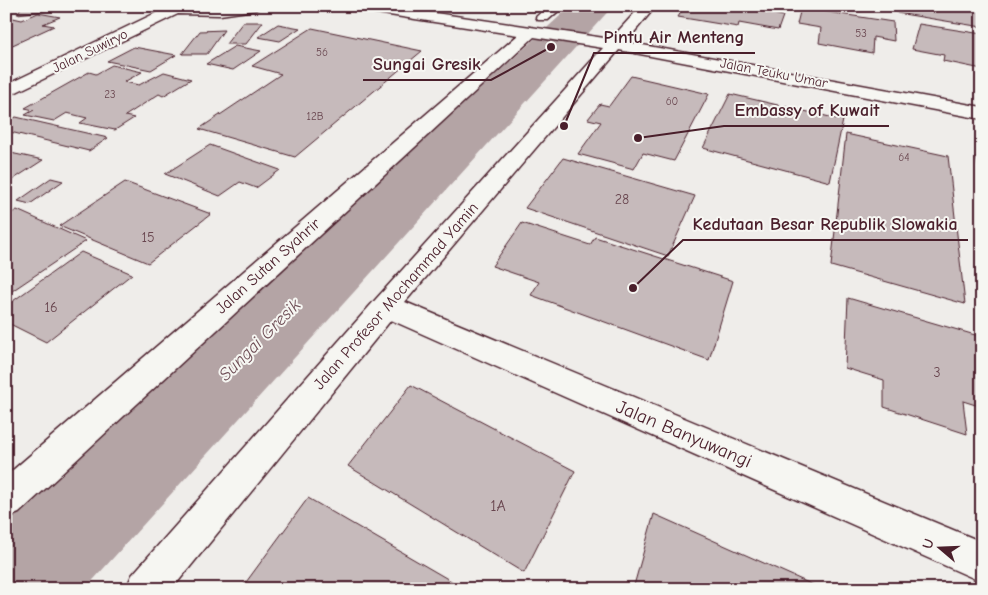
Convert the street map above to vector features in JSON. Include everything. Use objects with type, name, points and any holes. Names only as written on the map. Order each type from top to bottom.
[{"type":"street","points":[[168,8],[202,12],[234,10],[255,6]]},
{"type":"street","name":"Jalan Teuku Umar","points":[[357,6],[615,34],[982,113]]},
{"type":"street","name":"Jalan Profesor Mochammad Yamin","points":[[146,589],[615,34],[649,6]]},
{"type":"street","name":"Jalan Suwiryo","points":[[6,92],[168,8]]},
{"type":"street","name":"Jalan Teuku Umar","points":[[536,25],[558,13]]},
{"type":"street","name":"Jalan Sutan Syahrir","points":[[6,500],[536,25]]},
{"type":"street","name":"Jalan Teuku Umar","points":[[615,34],[647,33]]},
{"type":"street","name":"Jalan Banyuwangi","points":[[386,306],[982,562]]},
{"type":"building","points":[[22,6],[63,6],[62,9],[17,14]]},
{"type":"building","points":[[685,6],[753,6],[758,7],[757,11],[783,16],[778,30],[739,23],[738,27],[678,17]]},
{"type":"building","points":[[897,6],[982,8],[982,27],[897,13]]},
{"type":"building","points":[[801,8],[893,22],[894,41],[873,37],[872,53],[819,43],[821,28],[797,24]]},
{"type":"building","points":[[38,13],[60,17],[43,24],[54,26],[6,48],[6,21],[13,18],[22,20]]},
{"type":"building","points":[[243,22],[263,22],[246,44],[226,44]]},
{"type":"building","points":[[278,24],[300,28],[280,41],[258,37]]},
{"type":"building","points":[[919,24],[982,34],[982,69],[943,61],[944,55],[912,49]]},
{"type":"building","points":[[312,28],[422,51],[295,157],[199,129],[281,74],[252,66]]},
{"type":"building","points":[[224,30],[207,54],[182,54],[200,31]]},
{"type":"building","points":[[235,46],[261,51],[233,70],[206,64]]},
{"type":"building","points":[[134,47],[176,55],[151,70],[107,61]]},
{"type":"building","points":[[112,65],[142,72],[124,82],[139,85],[164,72],[191,79],[163,96],[159,94],[125,116],[134,118],[115,130],[80,123],[87,118],[67,113],[54,121],[25,115],[34,110],[25,108],[89,72],[96,74]]},
{"type":"building","points":[[631,76],[709,94],[674,161],[643,153],[634,169],[578,154],[601,122],[588,119],[600,104],[609,106]]},
{"type":"building","points":[[730,94],[843,120],[830,182],[703,148]]},
{"type":"building","points":[[16,117],[108,138],[89,151],[6,131],[6,122]]},
{"type":"building","points":[[846,134],[948,156],[965,304],[831,266]]},
{"type":"building","points":[[210,145],[280,170],[256,188],[240,182],[220,196],[165,174]]},
{"type":"building","points":[[6,152],[43,160],[6,184]]},
{"type":"building","points":[[976,157],[982,158],[982,182]]},
{"type":"building","points":[[563,158],[695,196],[668,256],[525,208]]},
{"type":"building","points":[[51,178],[63,181],[30,204],[18,201]]},
{"type":"building","points":[[125,182],[211,214],[148,263],[59,226]]},
{"type":"building","points":[[17,210],[86,241],[6,295],[6,259],[9,257],[6,255],[6,216]]},
{"type":"building","points":[[522,223],[590,245],[595,237],[733,281],[709,360],[531,295],[539,282],[492,266]]},
{"type":"building","points":[[81,252],[132,274],[46,342],[6,322],[6,306]]},
{"type":"building","points":[[848,298],[982,337],[982,407],[963,401],[967,434],[884,407],[884,380],[845,368]]},
{"type":"building","points":[[411,385],[575,471],[524,573],[348,466]]},
{"type":"building","points":[[308,498],[465,589],[241,589]]},
{"type":"building","points":[[654,514],[822,589],[633,589]]},
{"type":"waterway","name":"Sungai Gresik","points":[[11,589],[594,6]]},
{"type":"place","name":"Sungai Gresik","points":[[551,47]]},
{"type":"place","name":"Pintu Air Menteng","points":[[564,126]]},
{"type":"place","name":"Embassy of Kuwait","points":[[638,138]]},
{"type":"place","name":"Kedutaan Besar Republik Slowakia","points":[[633,288]]}]
